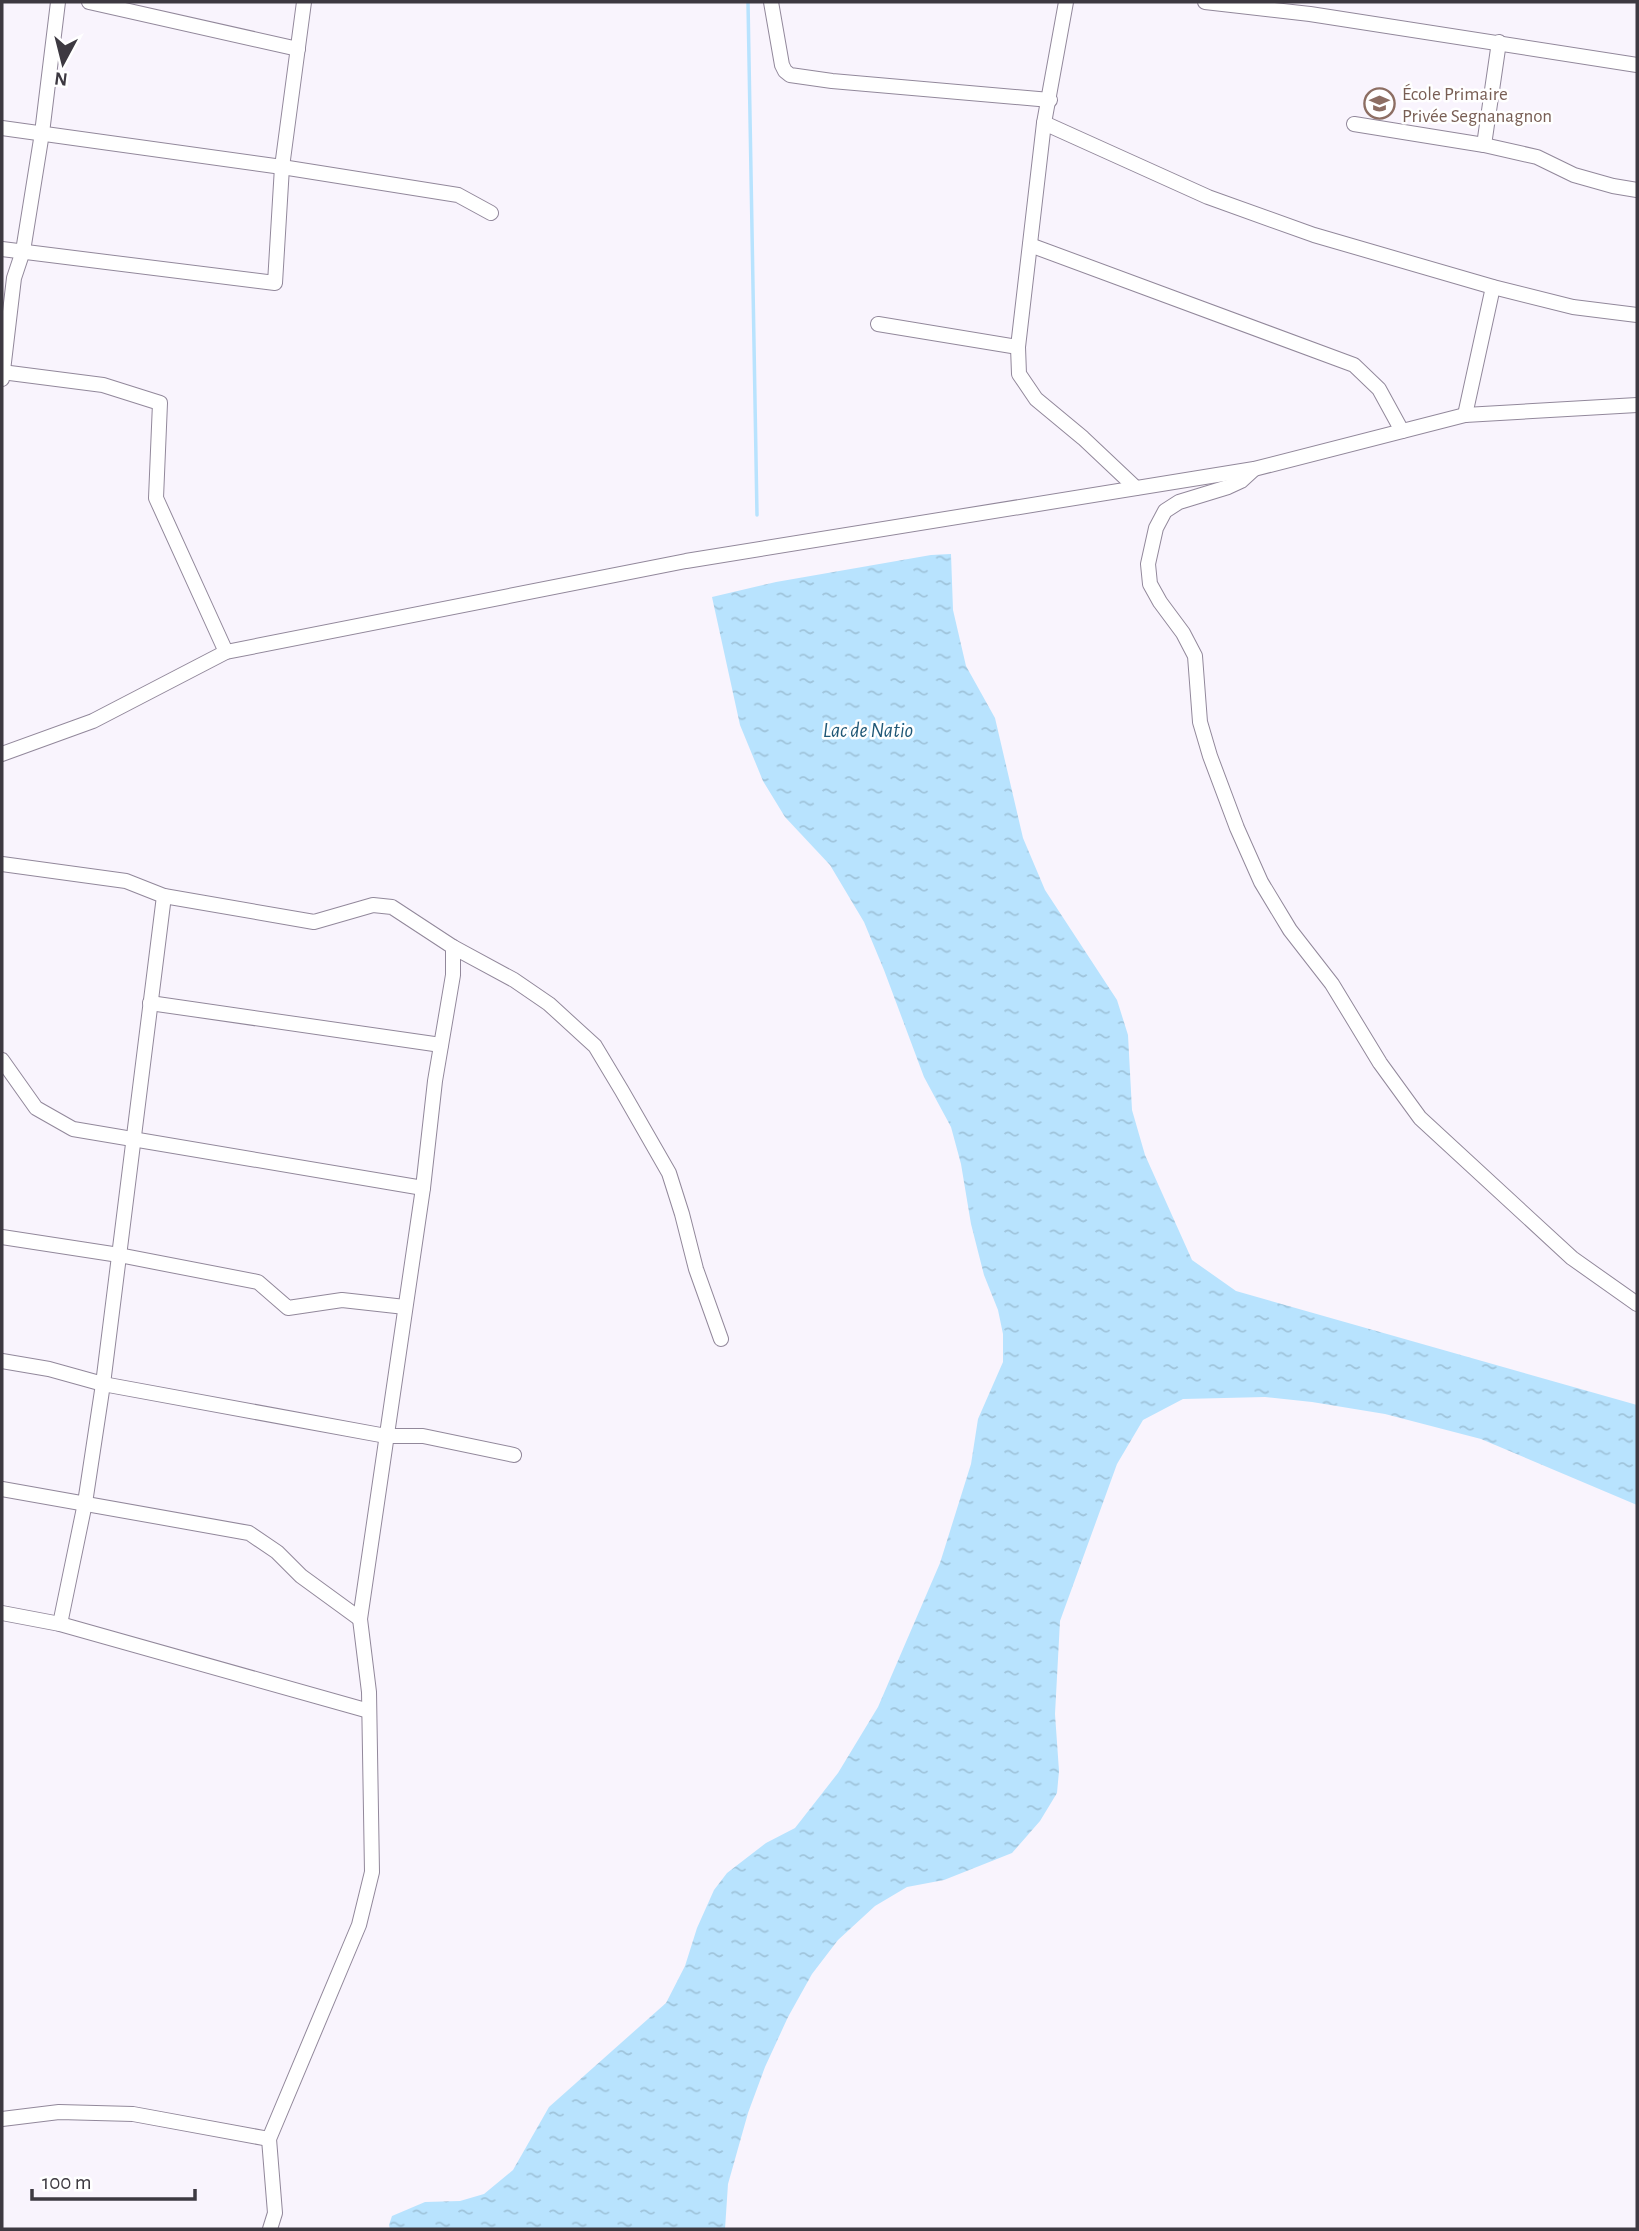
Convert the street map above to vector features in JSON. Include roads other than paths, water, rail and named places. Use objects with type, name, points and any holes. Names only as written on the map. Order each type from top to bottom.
[{"type":"street","points":[[2,379],[14,278],[23,251],[42,133],[58,2]]},
{"type":"street","points":[[89,2],[298,49]]},
{"type":"street","points":[[2,248],[275,284],[282,167],[304,2]]},
{"type":"street","points":[[771,2],[782,65],[790,75],[1050,100]]},
{"type":"street","points":[[1066,2],[1044,123],[1018,347],[1019,374],[1036,399],[1083,438],[1136,488]]},
{"type":"street","points":[[1205,2],[1310,8],[1637,65]]},
{"type":"street","points":[[1484,145],[1499,42]]},
{"type":"street","points":[[1044,123],[1208,197],[1314,235],[1493,287],[1573,307],[1637,315]]},
{"type":"street","points":[[1354,124],[1484,145],[1537,157],[1574,175],[1637,190]]},
{"type":"street","points":[[2,128],[282,167],[458,195],[491,213]]},
{"type":"street","points":[[1030,245],[1354,365],[1379,389],[1402,431]]},
{"type":"street","points":[[1465,415],[1493,287]]},
{"type":"street","points":[[878,324],[1018,347]]},
{"type":"street","points":[[2,372],[103,386],[160,403],[156,498],[226,652]]},
{"type":"street","points":[[2,754],[93,721],[226,652],[687,561],[1254,469],[1465,415],[1637,405]]},
{"type":"street","points":[[1254,469],[1241,481],[1179,502],[1165,511],[1156,528],[1148,564],[1150,584],[1195,656],[1200,722],[1237,828],[1261,882],[1290,930],[1332,984],[1380,1063],[1420,1118],[1572,1258],[1637,1304]]},
{"type":"street","points":[[2,864],[126,881],[164,896],[314,922],[373,905],[392,907],[453,947],[514,980],[549,1004],[595,1046],[669,1173],[696,1269],[721,1339]]},
{"type":"street","points":[[60,1623],[85,1503],[103,1384],[164,896]]},
{"type":"street","points":[[270,2229],[275,2213],[269,2139],[359,1925],[372,1872],[369,1692],[360,1619],[423,1188],[435,1081],[453,975],[453,947]]},
{"type":"street","points":[[150,1003],[442,1045]]},
{"type":"street","points":[[2,1060],[36,1108],[73,1129],[423,1188]]},
{"type":"street","points":[[2,1237],[119,1255],[258,1282],[288,1308],[342,1300],[405,1307]]},
{"type":"street","points":[[2,1361],[50,1369],[103,1384],[386,1436],[423,1436],[514,1455]]},
{"type":"street","points":[[2,1489],[250,1534],[277,1552],[301,1576],[360,1619]]},
{"type":"street","points":[[2,1613],[60,1623],[369,1711]]},
{"type":"street","points":[[2,2119],[59,2112],[133,2114],[269,2139]]},
{"type":"water","name":"Lac de Natio","points":[[951,554],[953,610],[966,666],[995,718],[1023,838],[1045,890],[1117,1000],[1128,1035],[1132,1110],[1145,1155],[1192,1260],[1236,1291],[1637,1405],[1637,1505],[1481,1439],[1385,1414],[1265,1397],[1183,1399],[1143,1420],[1117,1464],[1060,1621],[1055,1714],[1059,1771],[1057,1793],[1040,1821],[1012,1853],[944,1880],[907,1887],[875,1906],[838,1940],[812,1974],[788,2017],[748,2113],[728,2184],[725,2229],[390,2229],[392,2216],[425,2202],[460,2201],[484,2194],[513,2170],[549,2107],[666,2003],[685,1966],[697,1928],[714,1890],[727,1873],[766,1843],[795,1828],[838,1773],[878,1707],[940,1563],[971,1464],[978,1419],[1003,1362],[1003,1334],[998,1310],[984,1275],[951,1127],[924,1077],[864,922],[830,865],[785,817],[763,781],[740,725],[712,597],[776,582],[931,555]]},
{"type":"waterway","points":[[748,2],[757,515]]},
{"type":"place","name":"École Primaire Privée Segnanagnon","points":[[1379,104]]}]
